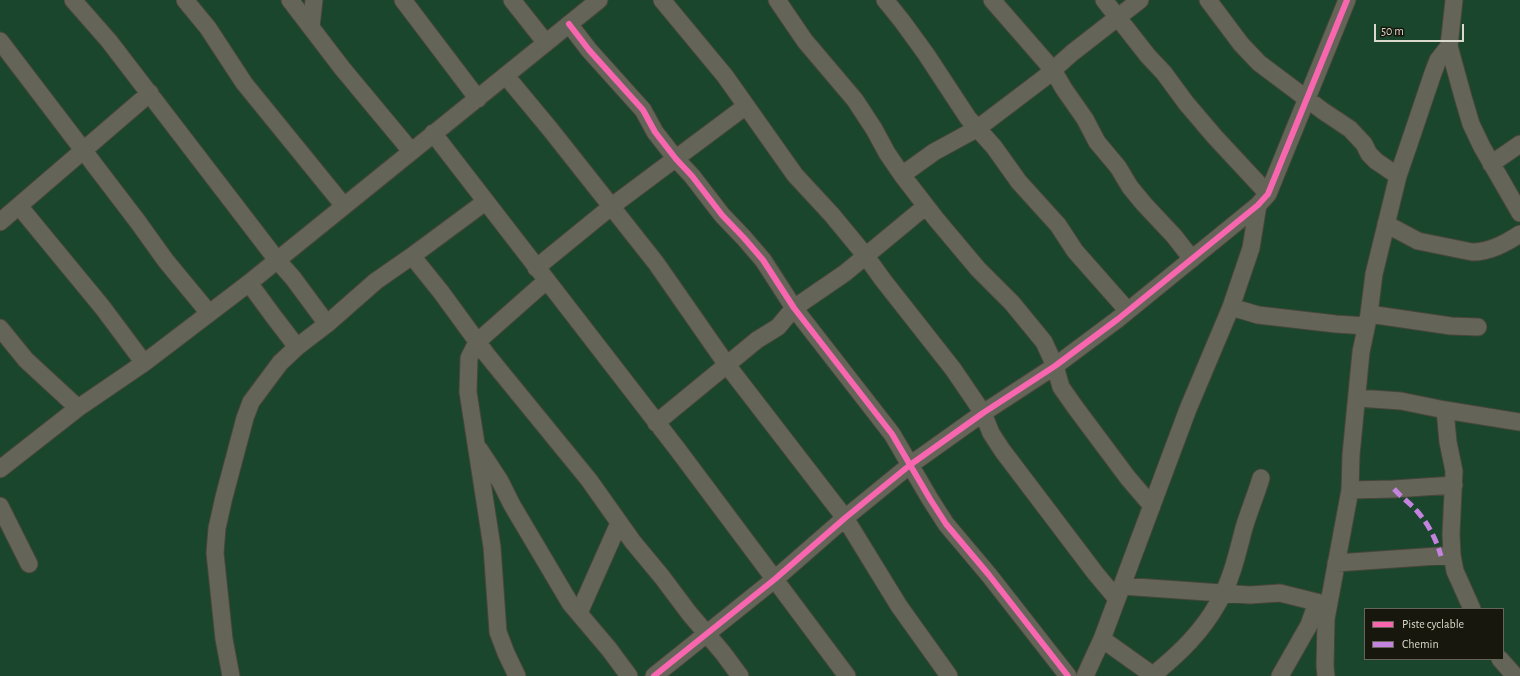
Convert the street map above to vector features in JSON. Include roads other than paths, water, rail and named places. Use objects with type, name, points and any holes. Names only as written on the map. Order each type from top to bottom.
[{"type":"street","points":[[73,0],[109,41],[150,93],[327,324]]},
{"type":"street","points":[[185,0],[208,28],[244,83],[344,206]]},
{"type":"street","points":[[290,0],[342,68],[411,151]]},
{"type":"street","points":[[311,27],[314,0]]},
{"type":"street","points":[[403,0],[478,99]]},
{"type":"street","points":[[512,0],[546,43]]},
{"type":"street","points":[[0,469],[78,408],[144,363],[249,283],[599,0]]},
{"type":"street","points":[[662,0],[725,76],[795,175],[832,215],[865,255],[953,369],[983,413],[991,434],[1002,450],[1096,574],[1119,592],[1223,593],[1250,595],[1280,593],[1323,604]]},
{"type":"street","points":[[777,0],[805,41],[855,100],[874,129],[886,153],[926,206],[978,269],[1012,303],[1044,342],[1056,366],[1062,387],[1075,407],[1128,478],[1152,506]]},
{"type":"street","points":[[885,0],[918,43],[968,118],[994,148],[1019,182],[1058,225],[1075,251],[1128,311]]},
{"type":"street","points":[[992,0],[1053,70],[1085,119],[1097,142],[1118,167],[1130,187],[1174,236],[1192,259]]},
{"type":"street","points":[[1104,0],[1215,137],[1263,200]]},
{"type":"street","points":[[902,175],[934,152],[957,138],[978,128],[1140,0]]},
{"type":"street","points":[[1208,0],[1241,44],[1259,63],[1323,111],[1350,129],[1376,161],[1398,176]]},
{"type":"street","points":[[1085,676],[1102,639],[1188,409],[1231,308],[1251,248],[1263,200],[1347,0]]},
{"type":"street","points":[[1454,0],[1449,46],[1471,124],[1491,164],[1520,213]]},
{"type":"street","points":[[569,24],[589,50],[643,110],[655,132],[722,215],[763,260],[794,308],[892,434],[946,524],[989,575],[1068,676]]},
{"type":"street","points":[[0,41],[166,261],[209,313]]},
{"type":"street","points":[[1280,676],[1309,625],[1323,604],[1336,562],[1350,490],[1351,455],[1358,398],[1361,352],[1374,274],[1398,176],[1432,73],[1438,60],[1449,46]]},
{"type":"street","points":[[506,76],[612,206],[656,263],[727,364],[845,518],[899,606],[949,676]]},
{"type":"street","points":[[0,222],[150,93]]},
{"type":"street","points":[[517,676],[498,632],[492,547],[468,392],[469,358],[477,342],[541,274],[612,206],[746,106]]},
{"type":"street","points":[[433,133],[775,579],[847,676]]},
{"type":"street","points":[[1491,164],[1520,144]]},
{"type":"street","points":[[654,676],[775,579],[845,518],[910,465],[983,413],[1056,366],[1128,311],[1263,200]]},
{"type":"street","points":[[231,676],[217,588],[215,553],[217,528],[245,418],[251,402],[280,363],[297,347],[327,324],[376,281],[485,202]]},
{"type":"street","points":[[19,206],[103,308],[144,363]]},
{"type":"street","points":[[656,423],[706,384],[727,364],[757,340],[778,328],[794,308],[845,273],[926,206]]},
{"type":"street","points":[[1386,224],[1418,241],[1472,252],[1480,252],[1494,248],[1520,234]]},
{"type":"street","points":[[412,256],[441,292],[477,342],[589,480],[619,523],[740,676]]},
{"type":"street","points":[[249,283],[297,347]]},
{"type":"street","points":[[1231,308],[1258,315],[1336,324],[1367,320],[1478,327]]},
{"type":"street","points":[[0,328],[26,360],[64,393],[78,408]]},
{"type":"street","points":[[1358,398],[1401,401],[1445,410],[1520,422]]},
{"type":"street","points":[[1445,410],[1448,442],[1454,471],[1451,534],[1452,555],[1455,571],[1472,608]]},
{"type":"street","points":[[475,442],[500,481],[570,603],[609,649],[629,676]]},
{"type":"street","points":[[1102,639],[1153,676],[1192,641],[1218,603],[1232,575],[1244,528],[1261,478]]},
{"type":"street","points":[[1350,490],[1394,489],[1454,484]]},
{"type":"street","points":[[0,506],[29,564]]},
{"type":"street","points":[[579,613],[619,523]]},
{"type":"street","points":[[1336,562],[1452,555]]},
{"type":"street","points":[[1323,604],[1326,676]]},
{"type":"street","points":[[1501,660],[1515,676]]}]
